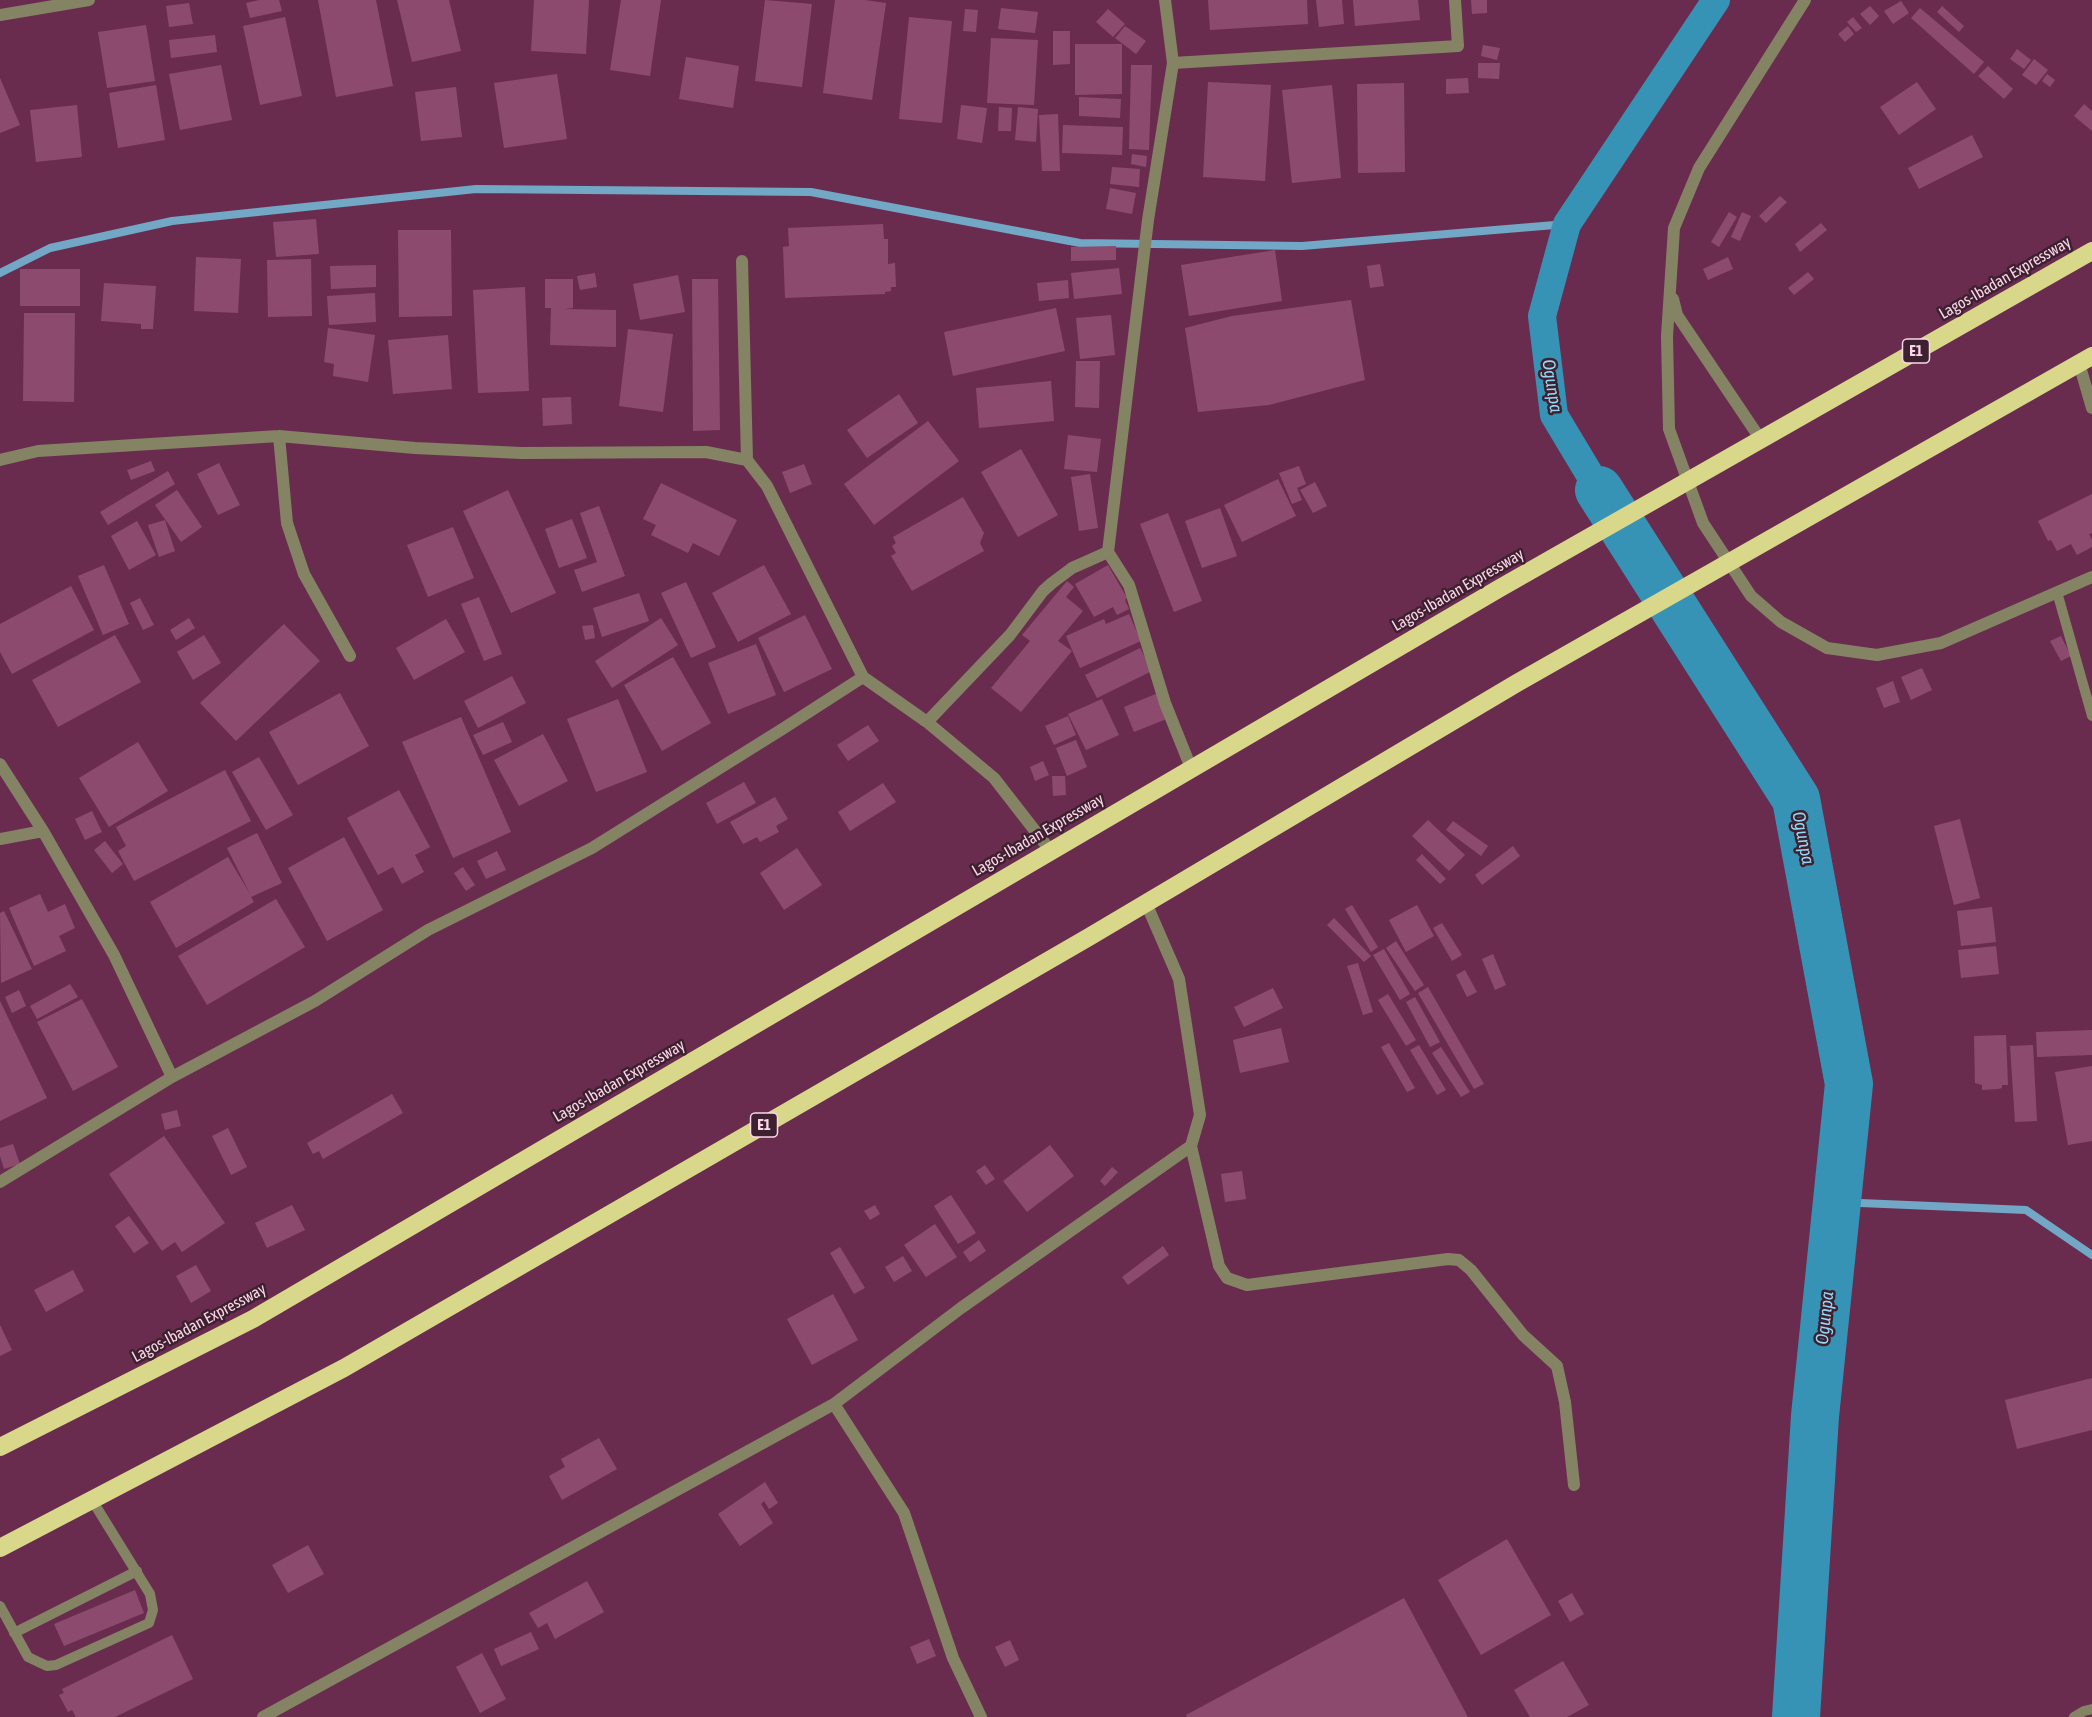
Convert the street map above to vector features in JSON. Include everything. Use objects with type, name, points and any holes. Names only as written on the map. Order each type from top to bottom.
[{"type":"highway","name":"Lagos-Ibadan Expressway","points":[[0,1447],[252,1319],[1500,588],[2092,251]]},
{"type":"highway","name":"E1","points":[[0,1548],[344,1368],[1146,903],[1517,683],[2086,359]]},
{"type":"street","points":[[0,15],[89,0]]},
{"type":"street","points":[[1165,0],[1173,63],[1148,220],[1108,552],[1129,585],[1165,703],[1191,768]]},
{"type":"street","points":[[1173,63],[1458,46],[1455,0]]},
{"type":"street","points":[[1805,0],[1699,168],[1674,228],[1667,336],[1669,429],[1703,523],[1751,596],[1781,622],[1827,648],[1877,655],[1941,643],[2092,577]]},
{"type":"street","points":[[742,261],[747,460],[767,486],[863,676],[927,722],[994,778],[1050,850]]},
{"type":"street","points":[[1670,284],[1677,315],[1761,440]]},
{"type":"street","points":[[2086,359],[2092,408]]},
{"type":"street","points":[[0,460],[38,451],[279,436],[415,448],[521,453],[706,452],[747,460]]},
{"type":"street","points":[[279,436],[287,524],[304,574],[350,656]]},
{"type":"street","points":[[927,722],[1010,635],[1043,591],[1072,568],[1108,552]]},
{"type":"street","points":[[0,1182],[172,1077],[315,1001],[428,930],[592,848],[863,676]]},
{"type":"street","points":[[0,764],[43,831],[114,955],[172,1077]]},
{"type":"street","points":[[0,839],[43,831]]},
{"type":"street","points":[[1146,903],[1179,979],[1200,1115],[1191,1146],[1219,1266],[1227,1278],[1247,1285],[1448,1258],[1459,1260],[1471,1270],[1523,1335],[1557,1366],[1565,1402],[1574,1485]]},
{"type":"street","points":[[263,1717],[834,1404],[961,1308],[1191,1146]]},
{"type":"street","points":[[834,1404],[904,1513],[953,1658],[981,1717]]},
{"type":"lane","points":[[2057,592],[2092,716]]},
{"type":"lane","points":[[0,1606],[28,1657],[39,1663],[56,1665],[149,1623],[153,1610],[152,1602],[136,1571],[92,1500]]},
{"type":"lane","points":[[14,1633],[136,1571]]},
{"type":"lane","points":[[2074,1717],[2092,1709]]},
{"type":"building","points":[[259,0],[279,0],[282,11],[250,18],[246,3]]},
{"type":"building","points":[[318,0],[376,0],[393,86],[336,97]]},
{"type":"building","points":[[397,0],[449,0],[461,51],[412,62]]},
{"type":"building","points":[[534,0],[589,0],[586,54],[531,51]]},
{"type":"building","points":[[621,0],[661,0],[650,76],[610,70]]},
{"type":"building","points":[[765,0],[812,4],[802,87],[755,81]]},
{"type":"building","points":[[835,0],[886,3],[872,100],[823,93]]},
{"type":"building","points":[[1208,0],[1307,0],[1308,24],[1210,30]]},
{"type":"building","points":[[1316,0],[1342,0],[1344,24],[1319,27]]},
{"type":"building","points":[[1353,0],[1418,0],[1420,20],[1355,26]]},
{"type":"building","points":[[1471,0],[1487,0],[1487,13],[1472,14]]},
{"type":"building","points":[[1901,1],[1909,13],[1893,24],[1884,11]]},
{"type":"building","points":[[189,3],[193,24],[169,27],[166,6]]},
{"type":"building","points":[[1870,6],[1879,16],[1870,25],[1860,14]]},
{"type":"building","points":[[1942,6],[1964,26],[1959,32],[1937,12]]},
{"type":"building","points":[[1001,8],[1038,12],[1035,33],[998,29]]},
{"type":"building","points":[[1920,8],[1984,62],[1974,74],[1911,18]]},
{"type":"building","points":[[965,9],[978,10],[976,32],[963,31]]},
{"type":"building","points":[[1108,9],[1125,24],[1113,37],[1096,22]]},
{"type":"building","points":[[285,17],[302,96],[260,105],[243,26]]},
{"type":"building","points":[[909,17],[952,21],[942,123],[899,119]]},
{"type":"building","points":[[1853,17],[1862,28],[1856,32],[1847,22]]},
{"type":"building","points":[[146,25],[155,81],[107,88],[98,32]]},
{"type":"building","points":[[1125,26],[1146,41],[1136,54],[1115,38]]},
{"type":"building","points":[[1848,26],[1854,34],[1845,42],[1838,34]]},
{"type":"building","points":[[1053,31],[1070,31],[1070,64],[1053,65]]},
{"type":"building","points":[[215,35],[217,52],[171,58],[169,40]]},
{"type":"building","points":[[991,38],[1038,40],[1034,105],[987,103]]},
{"type":"building","points":[[1075,44],[1122,44],[1122,94],[1075,95]]},
{"type":"building","points":[[1483,45],[1500,48],[1497,60],[1481,56]]},
{"type":"building","points":[[2017,49],[2031,60],[2024,69],[2010,59]]},
{"type":"building","points":[[686,57],[739,66],[733,108],[679,99]]},
{"type":"building","points":[[2034,59],[2048,70],[2036,85],[2022,75]]},
{"type":"building","points":[[1478,63],[1500,63],[1499,79],[1478,78]]},
{"type":"building","points":[[221,65],[232,120],[180,130],[169,74]]},
{"type":"building","points":[[1131,65],[1152,65],[1149,150],[1129,149]]},
{"type":"building","points":[[1988,66],[2013,89],[2004,99],[1978,76]]},
{"type":"building","points":[[557,74],[567,139],[504,148],[494,83]]},
{"type":"building","points":[[2047,74],[2055,80],[2050,87],[2042,81]]},
{"type":"building","points":[[0,78],[20,125],[0,133]]},
{"type":"building","points":[[1468,78],[1469,93],[1446,94],[1446,79]]},
{"type":"building","points":[[1208,82],[1271,85],[1265,181],[1203,177]]},
{"type":"building","points":[[1917,82],[1936,109],[1899,135],[1880,107]]},
{"type":"building","points":[[1404,83],[1405,172],[1358,173],[1357,84]]},
{"type":"building","points":[[156,85],[165,140],[118,148],[109,93]]},
{"type":"building","points":[[1332,85],[1341,178],[1292,183],[1282,90]]},
{"type":"building","points":[[456,87],[462,137],[421,141],[415,92]]},
{"type":"building","points":[[1079,97],[1121,99],[1120,118],[1079,116]]},
{"type":"building","points":[[2084,104],[2092,111],[2092,131],[2074,116]]},
{"type":"building","points":[[77,105],[82,157],[36,162],[30,110]]},
{"type":"building","points":[[961,105],[987,108],[982,143],[957,139]]},
{"type":"building","points":[[999,107],[1012,108],[1011,131],[998,131]]},
{"type":"building","points":[[1018,107],[1038,109],[1036,142],[1015,140]]},
{"type":"building","points":[[1058,114],[1060,171],[1042,171],[1039,115]]},
{"type":"building","points":[[1063,125],[1123,127],[1122,155],[1062,153]]},
{"type":"building","points":[[1972,135],[1983,157],[1919,189],[1908,168]]},
{"type":"building","points":[[1132,154],[1147,156],[1146,167],[1131,164]]},
{"type":"building","points":[[1112,167],[1140,169],[1139,187],[1110,184]]},
{"type":"building","points":[[1110,188],[1136,193],[1132,214],[1106,209]]},
{"type":"building","points":[[1780,196],[1787,202],[1766,223],[1759,216]]},
{"type":"building","points":[[1729,212],[1737,217],[1719,247],[1711,242]]},
{"type":"building","points":[[1742,212],[1751,216],[1740,241],[1731,237]]},
{"type":"building","points":[[316,219],[319,254],[276,257],[273,222]]},
{"type":"building","points":[[1821,223],[1827,230],[1800,252],[1795,244]]},
{"type":"building","points":[[883,224],[884,239],[888,239],[888,264],[895,263],[896,287],[891,287],[891,291],[885,294],[785,298],[783,247],[789,246],[788,228]]},
{"type":"building","points":[[398,230],[451,230],[452,316],[399,317]]},
{"type":"building","points":[[1116,246],[1116,260],[1071,261],[1071,247]]},
{"type":"building","points":[[1275,250],[1282,301],[1189,316],[1181,265]]},
{"type":"building","points":[[196,257],[241,259],[238,313],[194,311]]},
{"type":"building","points":[[1728,257],[1733,269],[1708,280],[1703,269]]},
{"type":"building","points":[[311,259],[312,316],[268,317],[267,260]]},
{"type":"building","points":[[1380,264],[1384,286],[1370,288],[1367,266]]},
{"type":"building","points":[[376,265],[376,287],[331,289],[330,266]]},
{"type":"building","points":[[1119,268],[1122,294],[1074,299],[1071,273]]},
{"type":"building","points":[[20,269],[80,269],[80,306],[20,306]]},
{"type":"building","points":[[1808,272],[1814,279],[1794,295],[1788,288]]},
{"type":"building","points":[[595,273],[597,287],[580,290],[577,276]]},
{"type":"building","points":[[678,275],[685,312],[640,320],[633,284]]},
{"type":"building","points":[[545,279],[573,279],[573,308],[565,309],[616,310],[616,347],[550,345],[551,308],[545,308]]},
{"type":"building","points":[[692,279],[718,279],[720,430],[693,431]]},
{"type":"building","points":[[1068,280],[1069,298],[1039,301],[1037,283]]},
{"type":"building","points":[[104,283],[156,286],[153,329],[141,329],[141,324],[101,321]]},
{"type":"building","points":[[525,287],[529,391],[478,393],[473,290]]},
{"type":"building","points":[[375,293],[376,322],[329,325],[327,296]]},
{"type":"building","points":[[1351,300],[1365,380],[1269,405],[1198,412],[1185,328],[1232,316]]},
{"type":"building","points":[[1056,308],[1065,351],[953,376],[944,332]]},
{"type":"building","points":[[24,313],[75,313],[74,402],[23,401]]},
{"type":"building","points":[[1111,315],[1115,355],[1080,359],[1076,318]]},
{"type":"building","points":[[328,328],[375,335],[368,382],[333,376],[334,364],[324,362]]},
{"type":"building","points":[[628,329],[673,334],[663,412],[619,406]]},
{"type":"building","points":[[448,335],[452,389],[393,394],[388,340]]},
{"type":"building","points":[[1076,361],[1100,361],[1099,408],[1075,407]]},
{"type":"building","points":[[1051,381],[1054,421],[979,428],[976,388]]},
{"type":"building","points":[[899,394],[918,423],[867,458],[847,430]]},
{"type":"building","points":[[571,397],[572,424],[543,426],[542,398]]},
{"type":"building","points":[[928,421],[959,461],[874,525],[844,484]]},
{"type":"building","points":[[1068,435],[1101,439],[1097,472],[1064,469]]},
{"type":"building","points":[[1021,449],[1058,515],[1018,537],[981,472]]},
{"type":"building","points":[[151,461],[155,471],[131,480],[127,470]]},
{"type":"building","points":[[219,463],[240,505],[218,515],[197,474]]},
{"type":"building","points":[[804,464],[812,484],[790,493],[782,472]]},
{"type":"building","points":[[1299,466],[1306,484],[1297,488],[1302,500],[1292,504],[1279,473]]},
{"type":"building","points":[[168,471],[175,484],[108,525],[100,512]]},
{"type":"building","points":[[1090,474],[1098,528],[1079,531],[1071,477]]},
{"type":"building","points":[[1278,479],[1296,516],[1242,542],[1224,505]]},
{"type":"building","points":[[1315,482],[1327,506],[1313,513],[1300,490]]},
{"type":"building","points":[[661,483],[737,520],[719,556],[693,543],[688,553],[651,535],[656,525],[643,519]]},
{"type":"building","points":[[177,490],[202,527],[181,542],[155,505]]},
{"type":"building","points":[[508,490],[556,593],[511,613],[463,511]]},
{"type":"building","points":[[2092,494],[2092,533],[2089,534],[2092,547],[2077,555],[2071,544],[2057,551],[2051,540],[2048,541],[2038,521]]},
{"type":"building","points":[[963,497],[984,533],[980,543],[984,551],[912,591],[891,556],[896,553],[892,546],[896,543],[893,537]]},
{"type":"building","points":[[599,506],[625,576],[582,592],[574,570],[597,562],[580,513]]},
{"type":"building","points":[[1220,508],[1237,556],[1202,568],[1185,521]]},
{"type":"building","points":[[1168,513],[1202,601],[1174,612],[1140,524]]},
{"type":"building","points":[[572,519],[587,558],[559,568],[545,529]]},
{"type":"building","points":[[165,520],[175,551],[159,557],[148,525]]},
{"type":"building","points":[[137,521],[156,555],[129,570],[111,536]]},
{"type":"building","points":[[453,527],[474,578],[428,597],[407,545]]},
{"type":"building","points":[[104,565],[129,624],[103,635],[78,576]]},
{"type":"building","points":[[764,565],[791,614],[738,642],[712,593]]},
{"type":"building","points":[[1108,565],[1127,598],[1125,600],[1129,609],[1117,615],[1113,607],[1094,617],[1075,584]]},
{"type":"building","points":[[1067,581],[1074,587],[1066,597],[1083,611],[1058,641],[1072,651],[1021,712],[991,688],[1030,641],[1022,635]]},
{"type":"building","points":[[686,582],[716,647],[691,658],[661,593]]},
{"type":"building","points":[[71,586],[94,630],[12,674],[0,652],[0,624]]},
{"type":"building","points":[[639,593],[649,621],[602,637],[593,608]]},
{"type":"building","points":[[479,597],[502,654],[484,661],[461,604]]},
{"type":"building","points":[[140,598],[154,625],[143,630],[130,603]]},
{"type":"building","points":[[1129,614],[1141,641],[1080,668],[1066,636],[1104,619],[1106,624]]},
{"type":"building","points":[[805,615],[832,669],[784,692],[758,638]]},
{"type":"building","points":[[189,618],[195,628],[176,640],[170,630]]},
{"type":"building","points":[[661,618],[678,645],[612,688],[595,661]]},
{"type":"building","points":[[446,619],[465,652],[414,680],[396,648]]},
{"type":"building","points":[[284,624],[320,661],[236,741],[200,703]]},
{"type":"building","points":[[593,625],[595,638],[585,640],[582,626]]},
{"type":"building","points":[[115,635],[141,682],[58,727],[32,680]]},
{"type":"building","points":[[204,635],[221,663],[193,680],[177,652]]},
{"type":"building","points":[[2061,636],[2071,656],[2061,661],[2050,641]]},
{"type":"building","points":[[756,644],[776,695],[728,714],[708,663]]},
{"type":"building","points":[[1140,648],[1152,671],[1097,698],[1085,675]]},
{"type":"building","points":[[673,657],[711,723],[662,751],[624,685]]},
{"type":"building","points":[[1922,668],[1932,690],[1911,700],[1901,677]]},
{"type":"building","points":[[512,676],[526,703],[478,728],[464,701]]},
{"type":"building","points":[[1893,681],[1900,702],[1884,708],[1876,688]]},
{"type":"building","points":[[340,693],[369,746],[298,785],[269,732]]},
{"type":"building","points":[[1158,693],[1169,718],[1134,732],[1124,707]]},
{"type":"building","points":[[618,699],[647,772],[596,792],[567,719]]},
{"type":"building","points":[[1102,699],[1119,735],[1086,750],[1068,714]]},
{"type":"building","points":[[1068,716],[1076,735],[1054,745],[1045,726]]},
{"type":"building","points":[[461,717],[511,832],[453,858],[402,742]]},
{"type":"building","points":[[503,722],[512,742],[483,755],[473,735]]},
{"type":"building","points":[[868,725],[879,741],[848,761],[837,745]]},
{"type":"building","points":[[543,734],[568,781],[519,806],[494,760]]},
{"type":"building","points":[[1076,740],[1087,767],[1067,776],[1056,748]]},
{"type":"building","points":[[138,742],[168,791],[109,827],[79,778]]},
{"type":"building","points":[[259,757],[293,815],[266,830],[232,772]]},
{"type":"building","points":[[1043,761],[1049,775],[1035,781],[1030,767]]},
{"type":"building","points":[[225,770],[251,821],[134,881],[118,851],[126,846],[116,827]]},
{"type":"building","points":[[1052,776],[1065,776],[1066,795],[1053,796]]},
{"type":"building","points":[[744,782],[756,803],[717,824],[706,803]]},
{"type":"building","points":[[883,783],[896,802],[850,831],[838,812]]},
{"type":"building","points":[[399,790],[430,847],[415,855],[424,872],[402,884],[393,867],[378,875],[347,818]]},
{"type":"building","points":[[775,797],[788,819],[776,826],[779,832],[760,842],[757,837],[743,844],[730,822]]},
{"type":"building","points":[[92,811],[102,832],[85,840],[75,819]]},
{"type":"building","points":[[1960,819],[1980,898],[1954,905],[1934,826]]},
{"type":"building","points":[[1428,820],[1465,855],[1449,871],[1412,836]]},
{"type":"building","points":[[1453,821],[1488,846],[1481,856],[1446,830]]},
{"type":"building","points":[[257,833],[282,883],[251,897],[254,902],[176,948],[150,902],[228,857],[250,894],[227,848]]},
{"type":"building","points":[[344,837],[383,910],[327,941],[288,868]]},
{"type":"building","points":[[105,841],[123,864],[112,873],[94,850]]},
{"type":"building","points":[[1513,846],[1520,856],[1482,885],[1475,875]]},
{"type":"building","points":[[797,848],[822,885],[784,910],[760,873]]},
{"type":"building","points":[[497,851],[506,870],[486,879],[477,861]]},
{"type":"building","points":[[1422,854],[1446,879],[1440,884],[1416,860]]},
{"type":"building","points":[[463,867],[475,885],[466,891],[454,873]]},
{"type":"building","points":[[40,894],[48,912],[65,904],[75,928],[59,936],[66,951],[34,966],[9,908]]},
{"type":"building","points":[[276,899],[305,947],[207,1005],[178,956]]},
{"type":"building","points":[[1352,905],[1378,947],[1371,952],[1345,909]]},
{"type":"building","points":[[1417,905],[1434,936],[1406,952],[1389,920]]},
{"type":"building","points":[[1992,907],[1996,942],[1961,946],[1957,911]]},
{"type":"building","points":[[4,911],[32,969],[1,983],[0,913]]},
{"type":"building","points":[[1334,918],[1371,956],[1364,962],[1327,925]]},
{"type":"building","points":[[1442,923],[1462,955],[1452,961],[1433,928]]},
{"type":"building","points":[[1396,941],[1424,985],[1415,991],[1386,948]]},
{"type":"building","points":[[1996,946],[1999,974],[1961,978],[1958,950]]},
{"type":"building","points":[[1384,949],[1410,994],[1400,1000],[1373,955]]},
{"type":"building","points":[[1493,954],[1506,985],[1495,990],[1482,959]]},
{"type":"building","points":[[1358,963],[1373,1012],[1363,1015],[1347,966]]},
{"type":"building","points":[[1465,970],[1477,992],[1467,997],[1456,975]]},
{"type":"building","points":[[70,984],[78,997],[37,1019],[30,1006]]},
{"type":"building","points":[[1428,987],[1484,1084],[1474,1089],[1418,993]]},
{"type":"building","points":[[1273,988],[1283,1008],[1244,1027],[1234,1007]]},
{"type":"building","points":[[19,990],[26,1006],[12,1013],[5,997]]},
{"type":"building","points":[[1388,994],[1416,1040],[1406,1046],[1378,1000]]},
{"type":"building","points":[[1415,997],[1440,1042],[1430,1047],[1406,1002]]},
{"type":"building","points":[[82,999],[118,1067],[73,1091],[37,1022]]},
{"type":"building","points":[[0,1001],[47,1098],[0,1121]]},
{"type":"building","points":[[1281,1028],[1289,1062],[1240,1073],[1233,1040]]},
{"type":"building","points":[[2092,1030],[2092,1055],[2037,1057],[2036,1032]]},
{"type":"building","points":[[2006,1035],[2008,1085],[2002,1085],[2002,1088],[1998,1089],[1982,1090],[1982,1085],[1975,1083],[1974,1036]]},
{"type":"building","points":[[1389,1043],[1415,1088],[1407,1092],[1381,1047]]},
{"type":"building","points":[[1419,1045],[1446,1090],[1437,1095],[1410,1050]]},
{"type":"building","points":[[2033,1045],[2037,1121],[2015,1122],[2010,1046]]},
{"type":"building","points":[[1441,1047],[1470,1092],[1461,1097],[1432,1053]]},
{"type":"building","points":[[2092,1066],[2092,1141],[2068,1145],[2055,1072]]},
{"type":"building","points":[[392,1094],[403,1113],[323,1159],[319,1151],[313,1154],[307,1143]]},
{"type":"building","points":[[177,1110],[181,1126],[165,1130],[161,1114]]},
{"type":"building","points":[[228,1128],[247,1167],[231,1175],[212,1136]]},
{"type":"building","points":[[164,1136],[225,1223],[182,1252],[175,1242],[162,1251],[109,1174]]},
{"type":"building","points":[[13,1144],[20,1164],[4,1169],[0,1148]]},
{"type":"building","points":[[1050,1145],[1074,1176],[1027,1212],[1003,1181]]},
{"type":"building","points":[[985,1165],[995,1179],[986,1185],[976,1171]]},
{"type":"building","points":[[1112,1167],[1118,1172],[1105,1186],[1100,1181]]},
{"type":"building","points":[[1242,1171],[1246,1199],[1225,1202],[1221,1174]]},
{"type":"building","points":[[951,1195],[976,1233],[958,1244],[934,1206]]},
{"type":"building","points":[[292,1205],[305,1230],[267,1248],[255,1223]]},
{"type":"building","points":[[875,1205],[880,1214],[870,1220],[864,1211]]},
{"type":"building","points":[[129,1216],[149,1243],[134,1253],[115,1226]]},
{"type":"building","points":[[935,1224],[957,1257],[926,1277],[904,1245]]},
{"type":"building","points":[[979,1240],[986,1251],[970,1262],[963,1252]]},
{"type":"building","points":[[1163,1246],[1169,1255],[1128,1285],[1122,1277]]},
{"type":"building","points":[[840,1247],[865,1288],[854,1294],[830,1253]]},
{"type":"building","points":[[903,1256],[912,1271],[894,1282],[885,1267]]},
{"type":"building","points":[[196,1265],[211,1291],[191,1303],[176,1276]]},
{"type":"building","points":[[73,1270],[84,1291],[46,1312],[34,1290]]},
{"type":"building","points":[[833,1294],[858,1340],[812,1365],[787,1319]]},
{"type":"building","points":[[0,1325],[12,1350],[0,1356]]},
{"type":"building","points":[[2092,1378],[2092,1430],[2017,1449],[2005,1400]]},
{"type":"building","points":[[599,1438],[617,1469],[562,1500],[549,1476],[565,1467],[561,1459]]},
{"type":"building","points":[[765,1482],[778,1503],[769,1509],[764,1501],[761,1504],[773,1523],[740,1546],[718,1514]]},
{"type":"building","points":[[1507,1539],[1551,1615],[1481,1655],[1438,1580]]},
{"type":"building","points":[[308,1545],[324,1574],[288,1593],[272,1565]]},
{"type":"building","points":[[587,1581],[604,1612],[555,1639],[547,1623],[538,1628],[529,1613]]},
{"type":"building","points":[[135,1590],[144,1613],[64,1646],[54,1624]]},
{"type":"building","points":[[1572,1593],[1584,1614],[1570,1622],[1558,1601]]},
{"type":"building","points":[[1404,1598],[1468,1717],[1187,1717],[1186,1715]]},
{"type":"building","points":[[531,1632],[539,1649],[501,1666],[494,1649]]},
{"type":"building","points":[[172,1635],[193,1679],[115,1717],[76,1717],[72,1710],[68,1712],[59,1695],[64,1693],[62,1689]]},
{"type":"building","points":[[929,1639],[936,1656],[917,1664],[910,1647]]},
{"type":"building","points":[[1010,1640],[1019,1660],[1005,1667],[995,1647]]},
{"type":"building","points":[[482,1653],[506,1699],[480,1713],[456,1667]]},
{"type":"building","points":[[1563,1661],[1589,1705],[1567,1717],[1530,1717],[1514,1690]]},
{"type":"waterway","name":"Ogunpa","points":[[1599,490],[1554,415],[1542,316],[1567,224],[1716,0]]},
{"type":"waterway","points":[[0,273],[50,248],[172,221],[476,189],[811,192],[1080,243],[1302,246],[1567,224]]},
{"type":"waterway","name":"Ogunpa","points":[[1599,490],[1796,799],[1849,1084],[1815,1416],[1796,1717]]},
{"type":"waterway","points":[[1837,1202],[2026,1210],[2092,1255]]}]
